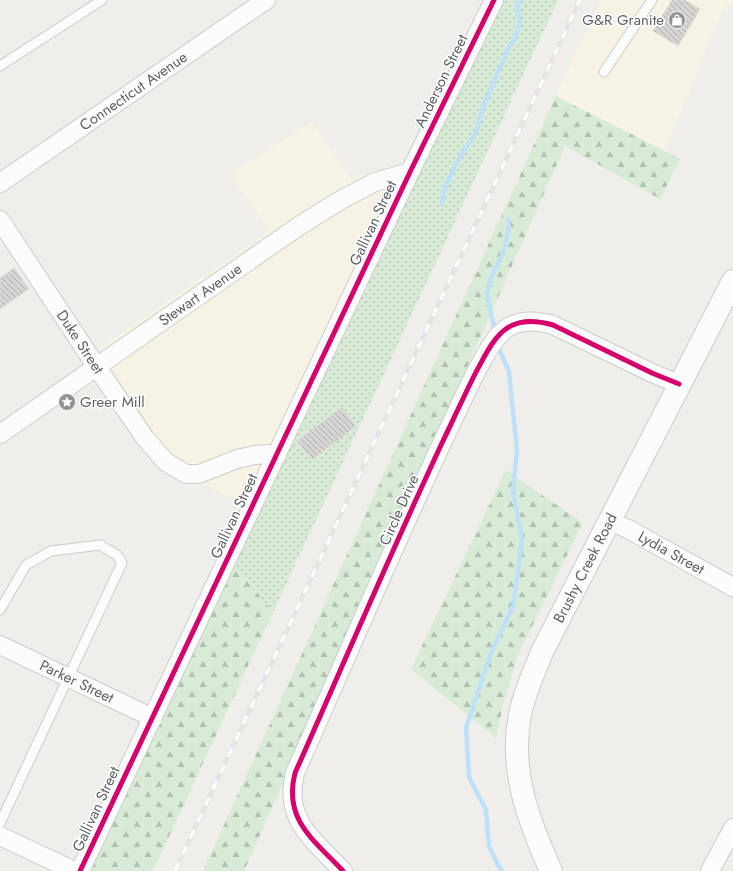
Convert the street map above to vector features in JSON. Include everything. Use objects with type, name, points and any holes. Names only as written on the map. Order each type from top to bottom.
[{"type":"street","name":"Anderson Street","points":[[410,172],[494,0]]},
{"type":"street","name":"Connecticut Avenue","points":[[0,183],[258,2]]},
{"type":"street","name":"Stewart Avenue","points":[[0,434],[300,226],[333,205],[375,182],[410,172]]},
{"type":"street","name":"Gallivan Street","points":[[80,871],[410,172]]},
{"type":"street","name":"Duke Street","points":[[0,220],[145,438],[166,462],[186,474],[199,474],[237,459],[255,455],[277,455]]},
{"type":"street","name":"Brushy Creek Road","points":[[551,871],[536,839],[524,803],[518,771],[517,754],[520,715],[525,697],[542,652],[733,281]]},
{"type":"street","name":"Circle Drive","points":[[343,871],[308,834],[296,817],[292,796],[292,785],[295,773],[463,399],[494,341],[503,331],[512,325],[521,322],[542,322],[553,325],[652,373],[679,384]]},
{"type":"street","name":"Lydia Street","points":[[609,521],[628,529],[733,587]]},
{"type":"street","name":"Parker Street","points":[[0,646],[153,718]]},
{"type":"street","points":[[710,871],[733,828]]},
{"type":"street","points":[[0,836],[74,871]]},
{"type":"lane","points":[[0,66],[102,0]]},
{"type":"lane","points":[[604,72],[652,0]]},
{"type":"lane","points":[[0,610],[26,565],[51,551],[100,545],[117,555],[122,563],[0,823]]},
{"type":"shaded area","points":[[601,0],[733,0],[733,8],[725,4],[664,151],[556,96]]},
{"type":"shaded area","points":[[312,122],[351,178],[425,159],[258,509],[196,482],[168,456],[100,348],[270,231],[230,174]]},
{"type":"green space","points":[[500,0],[558,0],[273,612],[232,563]]},
{"type":"green space","points":[[556,96],[680,159],[660,199],[565,146],[244,871],[203,871]]},
{"type":"green space","points":[[506,470],[583,523],[517,657],[503,705],[496,738],[411,669]]},
{"type":"green space","points":[[232,563],[273,612],[153,871],[84,871]]},
{"type":"building","name":"G&R Granite","points":[[672,0],[685,0],[700,9],[678,46],[653,31]]},
{"type":"building","points":[[14,268],[29,289],[0,309],[0,278]]},
{"type":"building","points":[[342,407],[356,426],[312,460],[297,441]]},
{"type":"waterway","points":[[442,204],[443,193],[456,164],[477,130],[482,110],[508,49],[515,38],[520,21],[517,7],[520,0]]},
{"type":"waterway","points":[[494,327],[487,296],[491,277],[504,251],[509,228],[508,219]]},
{"type":"waterway","points":[[500,351],[509,372],[517,450],[513,490],[522,541],[513,606],[491,653],[466,728],[469,777],[486,810],[489,846],[502,871]]},
{"type":"railway","points":[[175,871],[580,0]]},
{"type":"cycle path","points":[[80,871],[410,172],[494,0]]},
{"type":"cycle path","points":[[343,871],[312,839],[297,816],[293,804],[292,789],[295,773],[423,484],[472,381],[491,346],[502,332],[513,325],[526,322],[547,323],[652,373],[679,384]]},
{"type":"place","name":"G&R Granite","points":[[677,20]]},
{"type":"place","name":"Greer Mill","points":[[67,402]]}]
